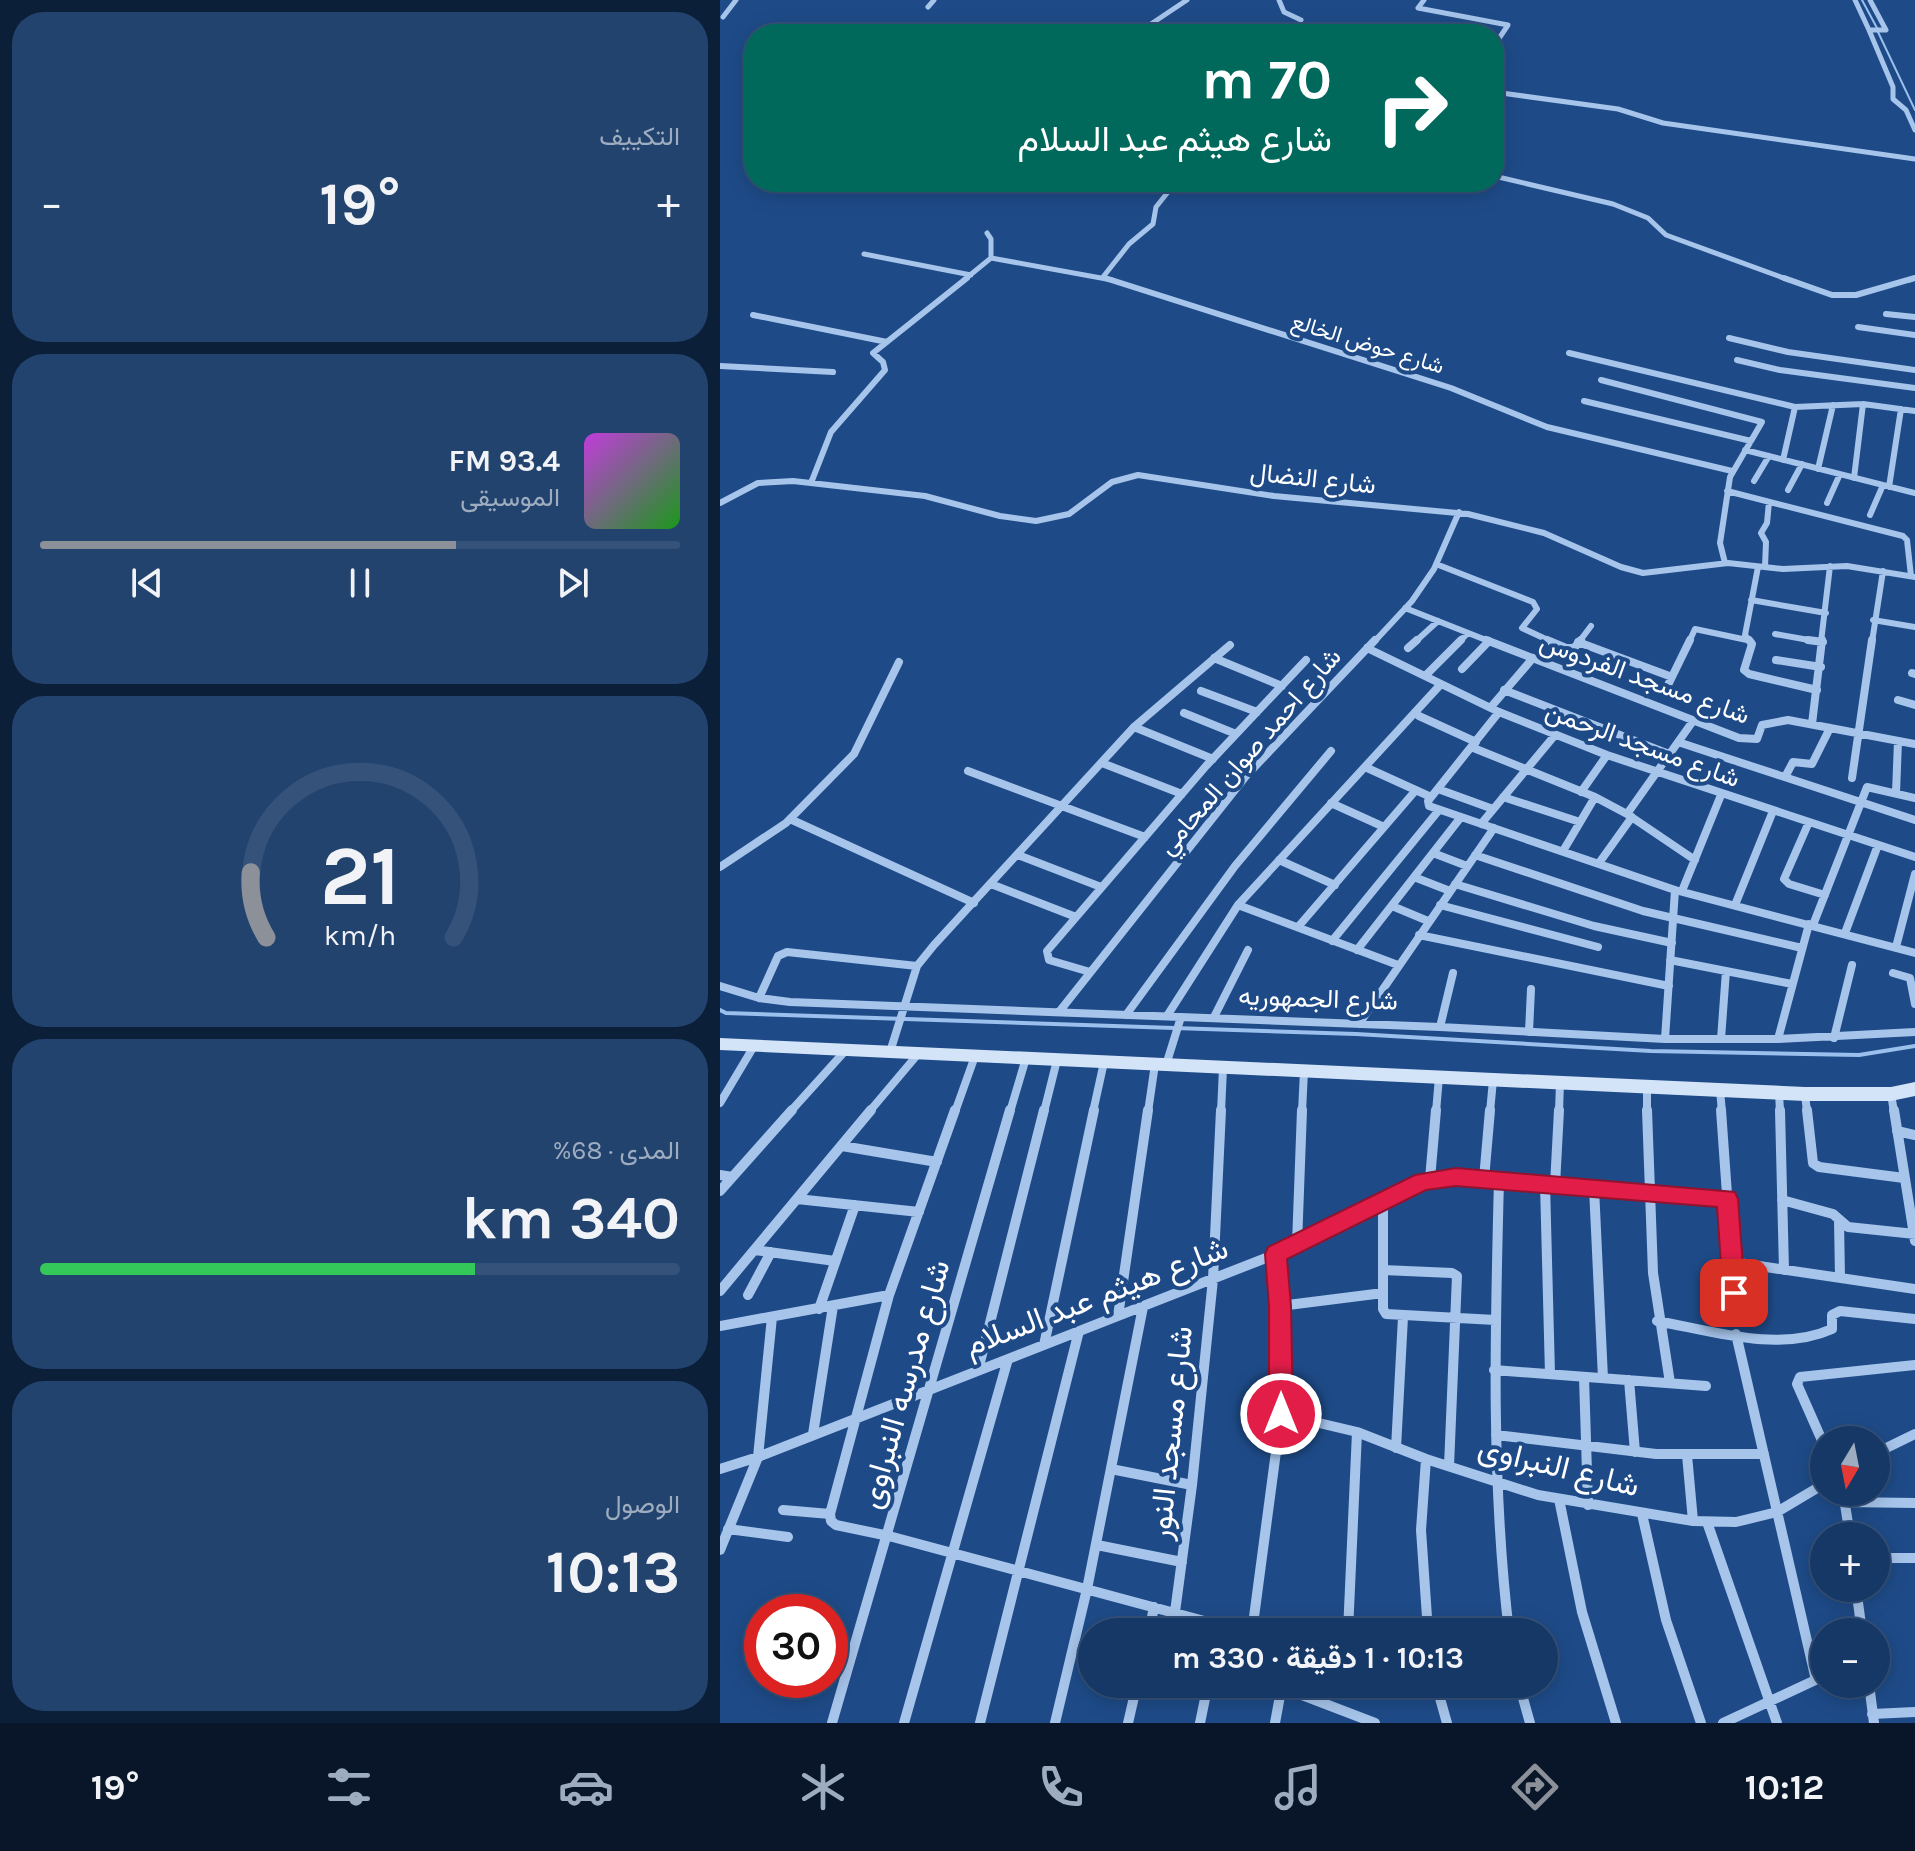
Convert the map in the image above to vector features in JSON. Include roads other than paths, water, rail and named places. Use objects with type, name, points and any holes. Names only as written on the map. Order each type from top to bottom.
[{"type":"main road","points":[[720,1044],[846,1050],[891,1048],[918,1054],[1163,1062],[1223,1068],[1805,1094],[1891,1094],[1915,1089]]},
{"type":"street","points":[[723,17],[736,0]]},
{"type":"street","points":[[928,7],[934,0]]},
{"type":"street","points":[[1153,24],[1187,0]]},
{"type":"street","points":[[1279,0],[1284,12],[1301,20]]},
{"type":"street","points":[[1424,0],[1418,8],[1503,24]]},
{"type":"street","points":[[1855,0],[1893,87],[1893,99],[1906,110],[1915,130]]},
{"type":"street","points":[[1869,30],[1886,30],[1870,0]]},
{"type":"street","points":[[1504,93],[1618,109],[1663,123],[1915,159]]},
{"type":"street","points":[[1504,178],[1581,196],[1628,211],[1652,221],[1666,235],[1832,295],[1856,295],[1915,278]]},
{"type":"street","points":[[1103,277],[1129,244],[1153,224],[1156,207],[1168,192]]},
{"type":"street","points":[[811,483],[831,432],[885,370],[883,362],[873,353],[991,258],[991,239],[987,233]]},
{"type":"street","points":[[864,254],[971,275]]},
{"type":"street","name":"شارع حوض الخالع","points":[[991,258],[1103,277],[1348,352],[1451,388],[1547,427],[1732,471]]},
{"type":"street","points":[[1886,314],[1915,317]]},
{"type":"street","points":[[753,315],[887,342]]},
{"type":"street","points":[[1858,327],[1915,335]]},
{"type":"street","points":[[1729,338],[1788,352],[1915,370]]},
{"type":"street","points":[[1569,353],[1795,407],[1863,404],[1915,411]]},
{"type":"street","points":[[1737,360],[1791,371],[1915,388]]},
{"type":"street","points":[[720,366],[833,372]]},
{"type":"street","points":[[1601,380],[1760,420],[1762,423],[1732,471],[1727,491],[1720,543],[1725,563]]},
{"type":"street","points":[[1584,401],[1751,441]]},
{"type":"street","points":[[1854,478],[1863,404]]},
{"type":"street","points":[[1818,469],[1833,405]]},
{"type":"street","points":[[1783,460],[1795,407]]},
{"type":"street","points":[[1870,515],[1886,486],[1901,409]]},
{"type":"street","points":[[1745,450],[1915,493]]},
{"type":"street","points":[[1754,481],[1769,456]]},
{"type":"street","points":[[1788,490],[1802,464]]},
{"type":"street","points":[[1827,503],[1840,474]]},
{"type":"street","name":"شارع النضال","points":[[720,503],[757,483],[776,480],[936,498],[1030,521],[1067,516],[1085,506],[1115,479],[1130,475],[1286,498],[1459,512],[1544,533],[1632,571],[1654,573],[1725,563],[1762,567],[1830,566],[1913,576]]},
{"type":"street","points":[[1727,491],[1905,537],[1913,576]]},
{"type":"street","points":[[1752,641],[1745,635],[1751,600],[1762,567],[1766,542],[1761,533],[1767,523],[1769,502]]},
{"type":"street","name":"شارع احمد صوان المحامي","points":[[1059,1012],[1246,776],[1405,608],[1436,564],[1459,512]]},
{"type":"street","points":[[1436,564],[1536,603],[1537,609],[1522,626],[1568,649],[1591,626]]},
{"type":"street","points":[[1812,724],[1821,667],[1830,566]]},
{"type":"street","points":[[1852,778],[1861,734],[1873,620],[1883,571]]},
{"type":"street","points":[[1751,600],[1826,613]]},
{"type":"street","name":"شارع مسجد الفردوس","points":[[1405,608],[1739,738],[1757,739],[1762,725],[1774,721],[1812,724],[1915,744]]},
{"type":"street","points":[[1873,620],[1915,627]]},
{"type":"street","points":[[1408,648],[1438,621]]},
{"type":"street","points":[[1578,642],[1670,681],[1695,629],[1752,641]]},
{"type":"street","points":[[1425,676],[1468,633]]},
{"type":"street","points":[[1775,634],[1823,642]]},
{"type":"street","points":[[1462,669],[1489,641]]},
{"type":"street","points":[[1752,641],[1744,668],[1747,673],[1817,690]]},
{"type":"street","points":[[891,1048],[917,966],[1134,727],[1230,645]]},
{"type":"street","name":"شارع مسجد الرحمن","points":[[1367,648],[1499,712],[1656,774],[1915,857]]},
{"type":"street","points":[[1214,658],[1282,686]]},
{"type":"street","points":[[1491,707],[1533,658]]},
{"type":"street","points":[[1090,972],[1047,958],[1047,951],[1213,759],[1306,660]]},
{"type":"street","points":[[1776,660],[1821,667]]},
{"type":"street","points":[[720,867],[790,819],[854,754],[899,662]]},
{"type":"street","points":[[1167,1016],[1238,905],[1441,684]]},
{"type":"street","points":[[1504,690],[1669,754]]},
{"type":"street","points":[[1201,691],[1257,712]]},
{"type":"street","points":[[1898,700],[1915,705]]},
{"type":"street","points":[[1432,797],[1499,712]]},
{"type":"street","points":[[1184,713],[1236,734]]},
{"type":"street","points":[[1419,716],[1526,769],[1630,815],[1695,860]]},
{"type":"street","points":[[1599,863],[1693,721]]},
{"type":"street","points":[[1134,727],[1213,759]]},
{"type":"street","points":[[1785,777],[1793,762],[1812,764],[1830,728]]},
{"type":"street","points":[[1481,824],[1555,735]]},
{"type":"street","points":[[1896,793],[1898,741]]},
{"type":"street","points":[[1678,742],[1915,820]]},
{"type":"street","points":[[1126,1015],[1235,866],[1331,751]]},
{"type":"street","points":[[1581,792],[1607,755]]},
{"type":"street","points":[[1102,763],[1182,794]]},
{"type":"street","points":[[1365,767],[1432,797],[1493,809]]},
{"type":"street","points":[[968,771],[1145,837]]},
{"type":"street","points":[[1778,1039],[1802,948],[1867,786],[1915,798]]},
{"type":"street","points":[[1298,927],[1416,790]]},
{"type":"street","points":[[1665,1039],[1673,918],[1679,890],[1695,860],[1721,795]]},
{"type":"street","points":[[1432,797],[1439,810],[1679,890],[1915,953]]},
{"type":"street","points":[[1503,797],[1580,822]]},
{"type":"street","points":[[1563,851],[1595,797]]},
{"type":"street","points":[[1331,803],[1384,827]]},
{"type":"street","points":[[1332,941],[1439,810]]},
{"type":"street","points":[[1735,905],[1773,811]]},
{"type":"street","points":[[1357,950],[1461,817]]},
{"type":"street","points":[[790,819],[974,903]]},
{"type":"street","points":[[1809,822],[1784,879],[1789,884],[1825,895]]},
{"type":"street","points":[[1359,1024],[1494,828]]},
{"type":"street","points":[[1845,933],[1878,845]]},
{"type":"street","points":[[1433,853],[1467,866]]},
{"type":"street","points":[[1018,855],[1101,887]]},
{"type":"street","points":[[1475,855],[1643,911],[1802,948]]},
{"type":"street","points":[[1279,860],[1335,885]]},
{"type":"street","points":[[1896,947],[1915,874]]},
{"type":"street","points":[[1414,877],[1594,926],[1672,943]]},
{"type":"street","points":[[991,884],[1076,917]]},
{"type":"street","points":[[1238,905],[1398,965]]},
{"type":"street","points":[[1440,905],[1598,947]]},
{"type":"street","points":[[1392,906],[1428,921]]},
{"type":"street","points":[[1419,935],[1669,986]]},
{"type":"street","points":[[1214,1017],[1248,950]]},
{"type":"street","points":[[759,998],[778,956],[787,952],[917,966]]},
{"type":"street","points":[[1670,960],[1792,984]]},
{"type":"street","points":[[1834,1038],[1852,965]]},
{"type":"street","points":[[1721,1039],[1726,971]]},
{"type":"street","points":[[1440,1027],[1453,973]]},
{"type":"street","points":[[1893,973],[1911,979],[1915,1004]]},
{"type":"street","name":"شارع الجمهوريه","points":[[720,986],[759,998],[902,1010],[1059,1012],[1167,1016],[1179,1020],[1214,1017],[1665,1039],[1834,1038],[1915,1032]]},
{"type":"street","points":[[1529,1032],[1531,989]]},
{"type":"street","points":[[1118,1316],[1163,1062],[1179,1020]]},
{"type":"street","points":[[720,1103],[754,1046]]},
{"type":"street","points":[[720,1191],[846,1050]]},
{"type":"street","points":[[720,1291],[918,1054]]},
{"type":"street","points":[[975,1056],[889,1295],[830,1514],[831,1521],[836,1525],[889,1536],[1192,1618]]},
{"type":"street","name":"شارع مدرسه النبراوى","points":[[832,1723],[1026,1058]]},
{"type":"street","points":[[978,1370],[1057,1060]]},
{"type":"street","points":[[1044,1345],[1104,1062]]},
{"type":"street","name":"شارع مسجد النور","points":[[1175,1612],[1192,1485],[1213,1279],[1223,1068]]},
{"type":"street","points":[[1297,1244],[1304,1071]]},
{"type":"street","points":[[1430,1179],[1439,1077]]},
{"type":"street","points":[[1484,1179],[1493,1080]]},
{"type":"street","points":[[1550,1374],[1550,1184],[1560,1083]]},
{"type":"street","points":[[1647,1087],[1647,1192],[1657,1321],[1670,1383]]},
{"type":"street","points":[[1720,1090],[1734,1293]]},
{"type":"street","points":[[1779,1092],[1784,1270]]},
{"type":"street","points":[[1805,1094],[1811,1161],[1816,1166],[1904,1178]]},
{"type":"street","points":[[1782,1200],[1830,1213],[1848,1227],[1914,1236],[1911,1195],[1904,1178],[1891,1094]]},
{"type":"street","points":[[1897,1131],[1915,1135]]},
{"type":"street","points":[[842,1146],[937,1162]]},
{"type":"street","points":[[720,1175],[732,1177]]},
{"type":"street","name":"شارع هيثم عبد السلام","points":[[720,1469],[758,1457],[1276,1254],[1430,1179],[1456,1177],[1727,1199]]},
{"type":"street","points":[[1499,1180],[1494,1370],[1499,1546],[1507,1618]]},
{"type":"street","points":[[1594,1188],[1603,1378]]},
{"type":"street","points":[[797,1199],[919,1212]]},
{"type":"street","points":[[1383,1202],[1383,1293],[1386,1314],[1495,1320]]},
{"type":"street","points":[[819,1309],[855,1205]]},
{"type":"street","points":[[1839,1220],[1840,1278]]},
{"type":"street","points":[[755,1250],[835,1261]]},
{"type":"street","points":[[748,1295],[771,1252]]},
{"type":"street","points":[[1254,1618],[1281,1414],[1276,1254]]},
{"type":"street","points":[[1732,1262],[1915,1289]]},
{"type":"street","points":[[1383,1270],[1454,1274],[1458,1278],[1449,1466]]},
{"type":"street","points":[[1280,1306],[1383,1293]]},
{"type":"street","points":[[720,1326],[889,1295]]},
{"type":"street","points":[[813,1434],[833,1306]]},
{"type":"street","points":[[1055,1723],[1097,1545],[1143,1307]]},
{"type":"street","points":[[1657,1321],[1772,1339],[1823,1334],[1832,1329],[1832,1315],[1840,1311],[1915,1319]]},
{"type":"street","points":[[720,1550],[758,1457],[772,1317]]},
{"type":"street","points":[[1396,1448],[1403,1317]]},
{"type":"street","points":[[980,1723],[1079,1331]]},
{"type":"street","points":[[1736,1334],[1810,1639]]},
{"type":"street","points":[[904,1723],[1008,1359]]},
{"type":"street","points":[[1816,1426],[1797,1384],[1800,1377],[1915,1365]]},
{"type":"street","points":[[1494,1370],[1706,1386]]},
{"type":"street","points":[[1584,1377],[1588,1505]]},
{"type":"street","points":[[1629,1380],[1635,1452]]},
{"type":"street","name":"شارع النبراوى","points":[[1281,1414],[1357,1432],[1498,1483],[1559,1499],[1642,1514],[1693,1521],[1736,1522],[1777,1512],[1810,1492]]},
{"type":"street","points":[[1349,1618],[1357,1432]]},
{"type":"street","points":[[1890,1446],[1915,1434]]},
{"type":"street","points":[[1496,1435],[1635,1452],[1764,1454]]},
{"type":"street","points":[[1687,1455],[1693,1521]]},
{"type":"street","points":[[1426,1459],[1421,1530],[1427,1618]]},
{"type":"street","points":[[1111,1469],[1192,1485]]},
{"type":"street","points":[[1559,1499],[1573,1584],[1597,1672],[1616,1723]]},
{"type":"street","points":[[1890,1501],[1915,1503]]},
{"type":"street","points":[[783,1510],[830,1514]]},
{"type":"street","points":[[1642,1514],[1653,1580],[1672,1649],[1701,1723]]},
{"type":"street","points":[[1707,1522],[1777,1723]]},
{"type":"street","points":[[728,1529],[788,1537]]},
{"type":"street","points":[[1097,1545],[1182,1562]]},
{"type":"street","points":[[1890,1558],[1915,1558]]},
{"type":"street","points":[[1152,1618],[1154,1607]]},
{"type":"street","points":[[1723,1723],[1810,1683]]},
{"type":"street","points":[[1128,1723],[1134,1698]]},
{"type":"street","points":[[1200,1723],[1205,1698]]},
{"type":"street","points":[[1275,1723],[1280,1698]]},
{"type":"street","points":[[1312,1698],[1375,1723]]},
{"type":"street","points":[[1440,1698],[1447,1723]]},
{"type":"street","points":[[1523,1698],[1530,1723]]},
{"type":"street","points":[[1871,1698],[1873,1718],[1915,1712]]},
{"type":"waterway","points":[[1862,0],[1877,28]]},
{"type":"waterway","points":[[1878,32],[1915,110]]},
{"type":"waterway","points":[[720,1010],[726,1013],[1356,1034],[1651,1051],[1859,1055],[1915,1046]]}]
